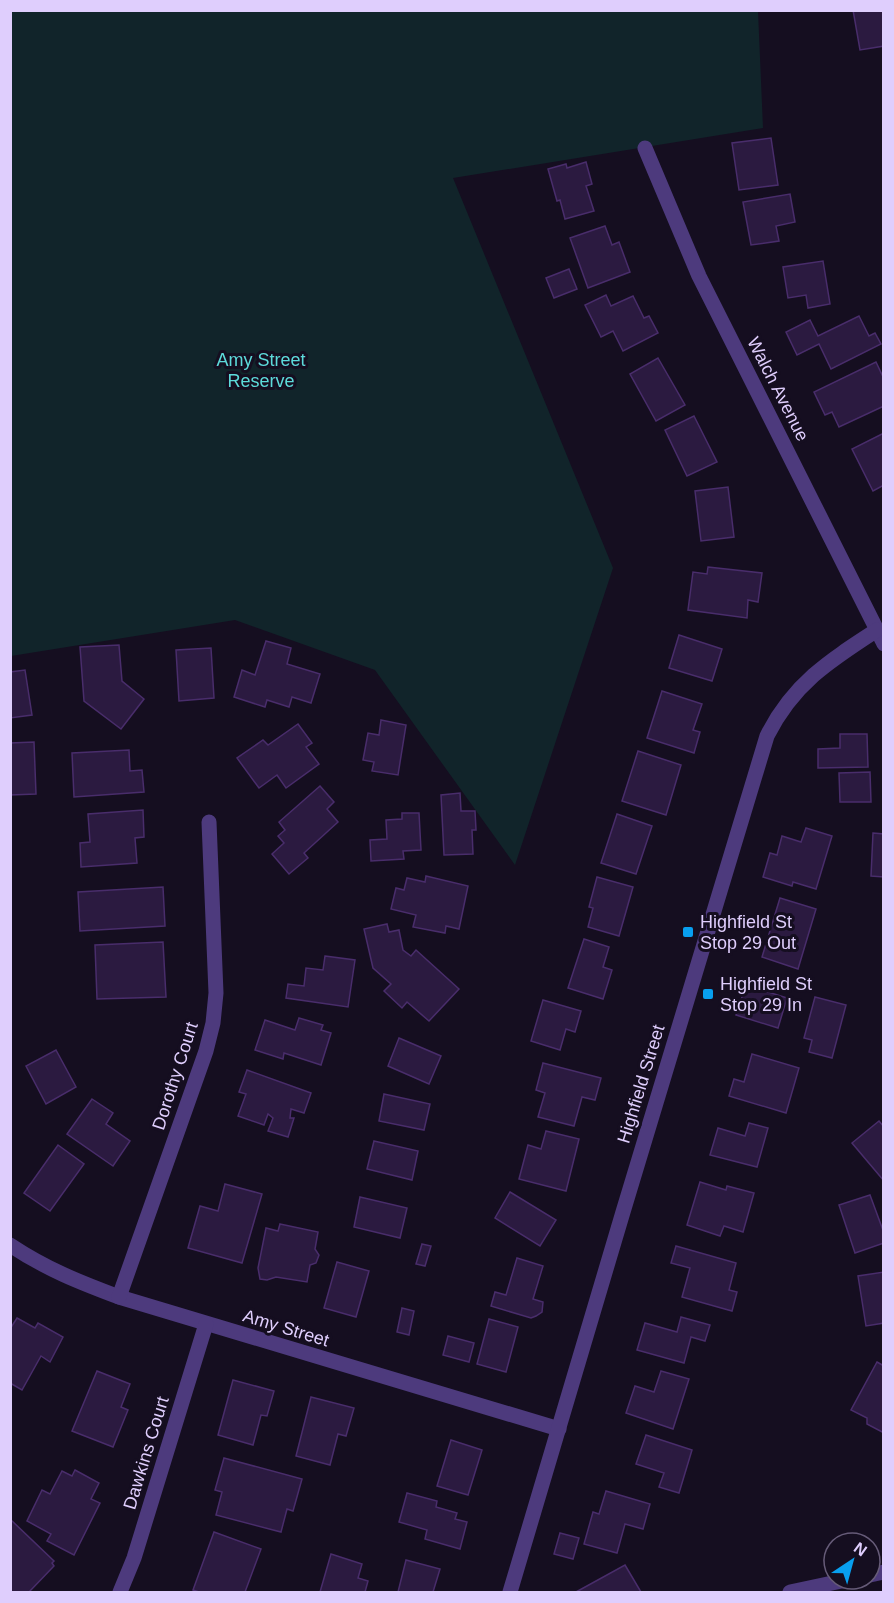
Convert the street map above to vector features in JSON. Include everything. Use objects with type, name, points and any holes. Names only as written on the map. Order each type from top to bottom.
[{"type":"street","name":"Walch Avenue","points":[[645,148],[699,276],[884,644]]},
{"type":"street","name":"Highfield Street","points":[[510,1593],[767,736],[789,699],[807,680],[876,630]]},
{"type":"street","name":"Dorothy Court","points":[[119,1297],[206,1051],[213,1023],[216,993],[209,822]]},
{"type":"street","name":"Amy Street","points":[[10,1245],[70,1279],[119,1297],[559,1429]]},
{"type":"street","name":"Dawkins Court","points":[[120,1593],[134,1558],[206,1324]]},
{"type":"street","points":[[790,1593],[822,1586]]},
{"type":"green space","name":"Amy Street Reserve","points":[[11,11],[758,11],[763,128],[453,178],[613,568],[515,865],[375,670],[235,620],[11,656]]},
{"type":"building","points":[[853,10],[884,10],[884,46],[860,50]]},
{"type":"building","points":[[771,138],[778,185],[739,190],[732,143]]},
{"type":"building","points":[[586,162],[592,184],[586,186],[594,211],[565,219],[548,169],[566,164],[567,168]]},
{"type":"building","points":[[790,194],[795,222],[776,226],[779,241],[751,245],[743,202]]},
{"type":"building","points":[[605,226],[612,245],[619,242],[630,272],[588,288],[570,238]]},
{"type":"building","points":[[823,261],[830,304],[808,308],[806,295],[788,298],[783,267]]},
{"type":"building","points":[[569,269],[577,289],[554,298],[546,278]]},
{"type":"building","points":[[606,295],[611,306],[633,296],[644,318],[649,316],[658,333],[623,351],[613,331],[601,337],[585,305]]},
{"type":"building","points":[[859,316],[869,336],[875,333],[881,344],[831,369],[819,344],[797,355],[786,332],[810,320],[818,336]]},
{"type":"building","points":[[658,358],[685,405],[656,421],[630,374]]},
{"type":"building","points":[[876,362],[884,379],[884,406],[839,427],[832,412],[825,415],[814,392]]},
{"type":"building","points":[[694,416],[717,462],[687,476],[665,430]]},
{"type":"building","points":[[884,433],[884,485],[873,491],[852,449]]},
{"type":"building","points":[[728,487],[734,537],[701,541],[695,491]]},
{"type":"building","points":[[708,567],[762,573],[758,602],[748,600],[747,618],[688,610],[693,572],[707,574]]},
{"type":"building","points":[[679,635],[722,649],[712,681],[669,668]]},
{"type":"building","points":[[266,641],[291,648],[287,664],[320,674],[311,703],[292,697],[289,707],[267,700],[265,707],[234,697],[242,670],[255,675]]},
{"type":"building","points":[[119,645],[122,681],[144,699],[121,729],[84,701],[80,647]]},
{"type":"building","points":[[211,648],[214,698],[179,701],[176,650]]},
{"type":"building","points":[[25,670],[32,715],[10,718],[10,672]]},
{"type":"building","points":[[662,691],[702,704],[693,730],[700,732],[694,753],[647,738]]},
{"type":"building","points":[[381,720],[406,725],[398,775],[372,771],[374,762],[363,760],[368,733],[379,735]]},
{"type":"building","points":[[298,724],[312,743],[306,747],[319,764],[286,788],[277,775],[259,788],[237,758],[263,740],[268,745]]},
{"type":"building","points":[[840,734],[867,734],[868,767],[818,768],[818,749],[840,748]]},
{"type":"building","points":[[34,742],[36,794],[10,795],[10,743]]},
{"type":"building","points":[[129,750],[130,771],[142,770],[144,792],[74,797],[72,753]]},
{"type":"building","points":[[638,751],[681,765],[666,815],[622,801]]},
{"type":"building","points":[[870,772],[871,802],[840,802],[839,773]]},
{"type":"building","points":[[320,786],[334,802],[327,809],[338,822],[304,853],[308,858],[289,874],[272,854],[284,843],[278,836],[285,830],[279,822]]},
{"type":"building","points":[[460,793],[461,811],[475,811],[476,830],[472,830],[473,854],[444,855],[441,795]]},
{"type":"building","points":[[143,810],[144,837],[135,838],[137,863],[81,867],[80,843],[90,842],[88,814]]},
{"type":"building","points":[[402,813],[419,813],[421,850],[403,851],[404,859],[371,861],[370,840],[387,839],[386,820],[402,819]]},
{"type":"building","points":[[617,814],[652,826],[636,874],[601,863]]},
{"type":"building","points":[[806,828],[832,836],[816,889],[793,882],[792,886],[763,877],[770,853],[777,855],[782,836],[801,842]]},
{"type":"building","points":[[873,833],[884,834],[884,877],[871,876]]},
{"type":"building","points":[[426,876],[468,886],[459,929],[446,926],[445,933],[413,927],[416,915],[391,909],[396,888],[404,890],[407,878],[425,882]]},
{"type":"building","points":[[597,877],[633,887],[619,936],[588,927],[593,908],[589,907]]},
{"type":"building","points":[[163,887],[165,926],[80,931],[78,892]]},
{"type":"building","points":[[780,898],[816,909],[798,969],[762,957]]},
{"type":"building","points":[[387,924],[389,932],[399,930],[403,950],[411,956],[416,950],[459,989],[429,1021],[407,1002],[402,1008],[384,991],[391,984],[373,968],[364,929]]},
{"type":"building","points":[[584,939],[609,947],[603,967],[612,970],[603,999],[568,988]]},
{"type":"building","points":[[163,942],[166,997],[97,999],[95,945]]},
{"type":"building","points":[[325,956],[355,960],[348,1007],[286,998],[288,984],[304,986],[306,968],[323,970]]},
{"type":"building","points":[[746,985],[787,998],[778,1028],[736,1015]]},
{"type":"building","points":[[815,997],[846,1005],[832,1058],[809,1052],[812,1040],[804,1038]]},
{"type":"building","points":[[543,1000],[581,1011],[575,1032],[566,1029],[560,1050],[531,1041]]},
{"type":"building","points":[[299,1018],[323,1025],[321,1030],[331,1033],[321,1065],[284,1053],[283,1059],[255,1050],[265,1020],[295,1030]]},
{"type":"building","points":[[399,1038],[441,1056],[429,1084],[388,1066]]},
{"type":"building","points":[[56,1050],[76,1087],[46,1104],[26,1066]]},
{"type":"building","points":[[752,1054],[799,1068],[786,1113],[729,1096],[734,1079],[744,1082]]},
{"type":"building","points":[[543,1063],[601,1078],[595,1100],[582,1097],[574,1126],[538,1117],[545,1093],[536,1090]]},
{"type":"building","points":[[247,1070],[311,1093],[304,1113],[291,1109],[290,1118],[294,1118],[288,1137],[268,1131],[273,1118],[268,1114],[264,1125],[238,1116],[246,1094],[239,1092]]},
{"type":"building","points":[[384,1094],[430,1104],[424,1130],[379,1121]]},
{"type":"building","points":[[92,1099],[113,1113],[106,1124],[130,1141],[113,1166],[67,1134]]},
{"type":"building","points":[[879,1121],[884,1127],[884,1181],[852,1143]]},
{"type":"building","points":[[749,1123],[768,1128],[757,1167],[710,1155],[718,1128],[745,1136]]},
{"type":"building","points":[[546,1131],[579,1139],[566,1191],[519,1179],[528,1145],[541,1149]]},
{"type":"building","points":[[374,1141],[418,1151],[412,1180],[367,1169]]},
{"type":"building","points":[[58,1145],[84,1164],[50,1211],[24,1193]]},
{"type":"building","points":[[700,1182],[726,1190],[727,1186],[754,1193],[743,1232],[724,1226],[720,1236],[687,1225]]},
{"type":"building","points":[[225,1184],[262,1194],[242,1263],[188,1248],[200,1206],[218,1211]]},
{"type":"building","points":[[510,1192],[556,1220],[540,1246],[495,1218]]},
{"type":"building","points":[[870,1195],[884,1233],[884,1243],[855,1253],[839,1205]]},
{"type":"building","points":[[360,1197],[407,1208],[400,1238],[354,1227]]},
{"type":"building","points":[[280,1224],[318,1232],[315,1249],[319,1255],[316,1263],[310,1265],[307,1282],[276,1277],[267,1280],[260,1279],[258,1268],[266,1228],[278,1231]]},
{"type":"building","points":[[422,1244],[431,1246],[425,1266],[416,1264]]},
{"type":"building","points":[[676,1246],[736,1263],[729,1290],[737,1292],[732,1311],[682,1297],[690,1268],[671,1263]]},
{"type":"building","points":[[517,1258],[543,1266],[533,1299],[543,1302],[542,1312],[531,1318],[491,1306],[495,1292],[506,1295]]},
{"type":"building","points":[[337,1262],[369,1271],[356,1317],[324,1308]]},
{"type":"building","points":[[884,1272],[884,1323],[866,1326],[858,1276]]},
{"type":"building","points":[[402,1308],[414,1311],[409,1335],[397,1332]]},
{"type":"building","points":[[681,1317],[710,1325],[705,1341],[691,1337],[684,1363],[637,1350],[645,1323],[677,1332]]},
{"type":"building","points":[[17,1318],[35,1328],[38,1323],[63,1337],[50,1362],[41,1356],[22,1390],[10,1383],[10,1329]]},
{"type":"building","points":[[489,1319],[518,1327],[506,1372],[477,1364]]},
{"type":"building","points":[[448,1336],[474,1343],[469,1362],[443,1355]]},
{"type":"building","points":[[877,1362],[884,1366],[884,1433],[867,1424],[867,1418],[851,1410]]},
{"type":"building","points":[[97,1371],[130,1384],[121,1407],[128,1410],[113,1447],[72,1431]]},
{"type":"building","points":[[661,1371],[689,1379],[673,1429],[626,1413],[635,1386],[654,1392]]},
{"type":"building","points":[[233,1380],[274,1391],[267,1416],[261,1415],[253,1445],[218,1435]]},
{"type":"building","points":[[311,1397],[354,1408],[346,1436],[338,1434],[330,1465],[296,1456]]},
{"type":"building","points":[[646,1435],[692,1450],[679,1493],[659,1487],[664,1473],[636,1464]]},
{"type":"building","points":[[451,1440],[482,1450],[468,1495],[437,1486]]},
{"type":"building","points":[[224,1458],[302,1479],[293,1511],[287,1509],[281,1532],[216,1515],[222,1492],[215,1490]]},
{"type":"building","points":[[75,1470],[99,1483],[91,1499],[100,1503],[74,1555],[47,1541],[51,1534],[27,1521],[42,1490],[50,1494],[62,1471],[72,1476]]},
{"type":"building","points":[[606,1491],[650,1504],[643,1529],[625,1524],[617,1553],[584,1544],[593,1512],[599,1514]]},
{"type":"building","points":[[407,1493],[437,1501],[436,1507],[457,1513],[455,1519],[467,1522],[460,1549],[425,1539],[427,1530],[399,1522]]},
{"type":"building","points":[[10,1519],[54,1561],[52,1563],[54,1566],[29,1592],[10,1592]]},
{"type":"building","points":[[214,1532],[261,1549],[245,1592],[193,1590]]},
{"type":"building","points":[[560,1533],[579,1538],[573,1559],[554,1554]]},
{"type":"building","points":[[331,1554],[362,1564],[358,1578],[368,1581],[365,1592],[320,1592]]},
{"type":"building","points":[[406,1560],[440,1569],[433,1592],[398,1592]]},
{"type":"building","points":[[625,1565],[641,1592],[576,1592]]},
{"type":"place","name":"Highfield St Stop 29 Out","points":[[688,932]]},
{"type":"place","name":"Highfield St Stop 29 In","points":[[708,994]]}]
